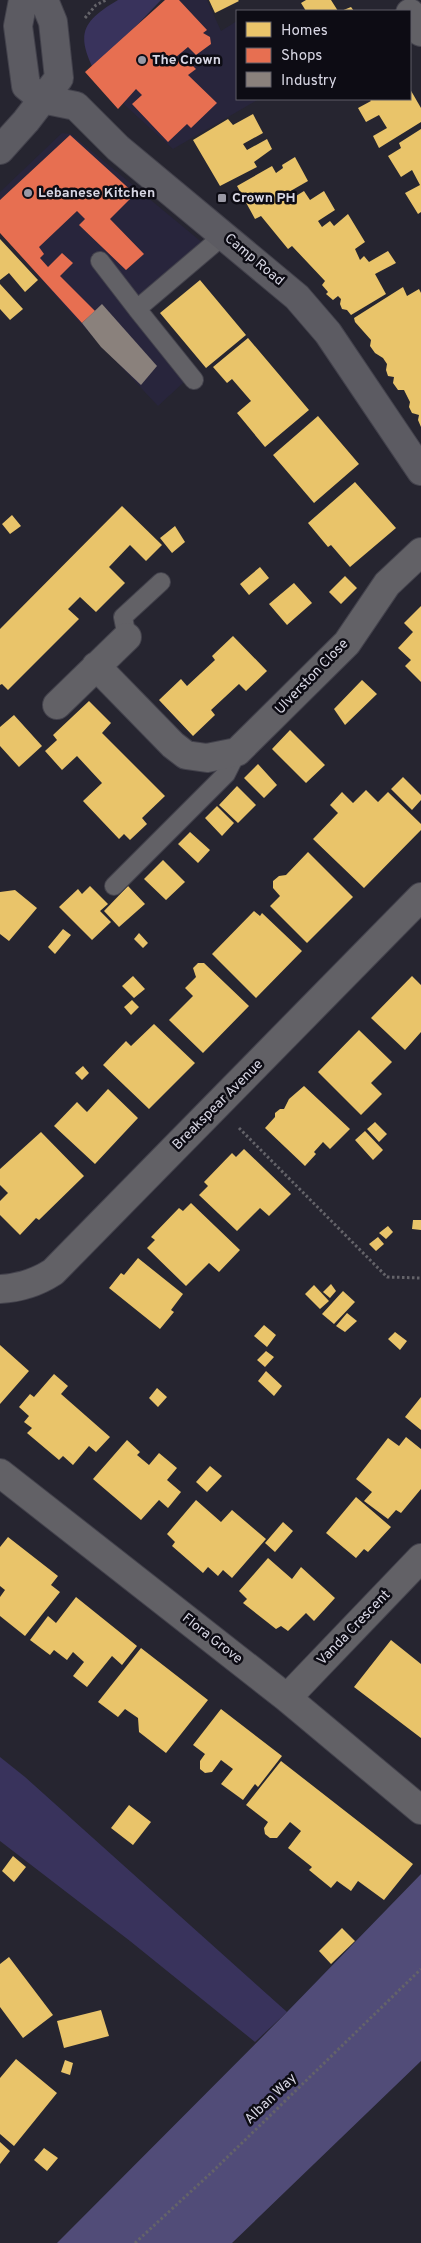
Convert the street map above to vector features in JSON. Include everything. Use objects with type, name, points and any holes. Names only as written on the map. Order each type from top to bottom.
[{"type":"street","points":[[23,0],[18,26],[26,86],[42,99]]},
{"type":"street","points":[[0,150],[59,78],[53,22],[44,0]]},
{"type":"street","points":[[411,15],[421,32]]},
{"type":"street","name":"Camp Road","points":[[42,99],[76,106],[118,148],[297,297],[328,333],[421,471]]},
{"type":"street","name":"Ulverston Close","points":[[237,752],[347,643],[388,584],[421,552]]},
{"type":"street","points":[[57,705],[127,638]]},
{"type":"street","points":[[96,666],[173,745],[186,755],[206,758],[237,752]]},
{"type":"street","name":"Breakspear Avenue","points":[[0,1289],[31,1284],[53,1272],[421,897]]},
{"type":"street","name":"Flora Grove","points":[[0,1473],[287,1698],[421,1810]]},
{"type":"street","name":"Vanda Crescent","points":[[287,1698],[421,1558]]},
{"type":"lane","points":[[137,309],[224,236]]},
{"type":"lane","points":[[100,262],[194,380]]},
{"type":"lane","points":[[127,638],[124,617],[161,582]]},
{"type":"lane","name":"Ulverston Close","points":[[114,886],[226,774],[237,752]]},
{"type":"path","points":[[218,1106],[387,1277],[421,1278]]},
{"type":"path","name":"Alban Way","points":[[135,2243],[210,2173],[421,1968]]},
{"type":"shaded area","points":[[118,0],[161,0],[94,70],[85,46],[84,37],[86,29],[90,21],[97,14]]},
{"type":"shaded area","points":[[172,0],[207,0],[221,31],[236,22],[236,100],[257,100],[173,149],[93,76]]},
{"type":"shaded area","points":[[62,133],[71,134],[216,254],[144,311],[195,372],[158,406],[69,311],[0,232],[0,192]]},
{"type":"shaded area","points":[[0,1757],[25,1777],[287,2012],[255,2042],[130,1941],[0,1841]]},
{"type":"shaded area","points":[[421,1874],[421,2061],[232,2243],[57,2243],[287,2012]]},
{"type":"building: Homes","points":[[209,0],[238,0],[239,1],[215,13]]},
{"type":"building: Homes","points":[[306,0],[331,0],[337,10],[305,10],[301,3]]},
{"type":"building: Homes","points":[[411,91],[421,108],[421,122],[379,148],[373,136],[387,128],[379,115],[366,122],[358,108],[371,101],[411,100]]},
{"type":"building: Homes","points":[[253,114],[263,133],[243,144],[247,150],[267,139],[272,149],[254,162],[257,167],[220,186],[193,140],[228,119],[233,125]]},
{"type":"building: Homes","points":[[421,129],[421,212],[418,214],[405,193],[420,185],[412,170],[401,177],[388,156],[401,148],[399,143]]},
{"type":"building: Homes","points":[[295,157],[308,181],[287,193],[291,199],[304,191],[310,200],[324,191],[335,210],[318,221],[322,227],[330,221],[334,226],[348,214],[365,242],[355,249],[360,260],[364,256],[369,262],[388,251],[396,263],[375,274],[386,294],[351,315],[347,310],[342,309],[341,299],[338,296],[333,300],[326,294],[328,292],[322,285],[325,281],[292,246],[288,249],[261,216],[255,219],[237,186],[272,166],[276,173],[283,168],[282,165]]},
{"type":"building: Homes","points":[[0,239],[38,280],[25,292],[9,273],[0,280]]},
{"type":"building: Homes","points":[[200,280],[246,335],[206,368],[160,313]]},
{"type":"building: Homes","points":[[0,284],[23,309],[10,320],[0,309]]},
{"type":"building: Homes","points":[[403,287],[407,296],[419,289],[421,293],[421,427],[418,420],[419,415],[412,413],[409,407],[410,402],[404,390],[398,390],[393,383],[394,377],[388,376],[387,364],[383,358],[375,353],[370,346],[371,340],[355,322],[354,318]]},
{"type":"building: Homes","points":[[248,338],[309,410],[265,447],[237,413],[251,401],[232,379],[227,383],[213,367]]},
{"type":"building: Homes","points":[[318,416],[359,464],[314,503],[273,455]]},
{"type":"building: Homes","points":[[355,482],[396,528],[350,567],[331,545],[328,547],[308,523]]},
{"type":"building: Homes","points":[[122,506],[162,545],[146,561],[130,545],[109,567],[125,583],[96,612],[80,597],[68,609],[79,619],[8,690],[2,684],[0,685],[0,629]]},
{"type":"building: Homes","points":[[12,515],[21,526],[10,534],[2,524]]},
{"type":"building: Homes","points":[[175,526],[185,542],[172,553],[160,538]]},
{"type":"building: Homes","points":[[260,567],[269,578],[249,595],[240,584]]},
{"type":"building: Homes","points":[[345,576],[357,588],[341,604],[329,592]]},
{"type":"building: Homes","points":[[294,583],[312,603],[287,625],[269,604]]},
{"type":"building: Homes","points":[[421,606],[421,682],[405,666],[411,660],[398,648],[413,632],[404,623]]},
{"type":"building: Homes","points":[[233,636],[267,671],[246,691],[239,684],[211,710],[215,715],[193,736],[159,700],[181,679],[187,686],[215,660],[212,656]]},
{"type":"building: Homes","points":[[362,680],[377,694],[345,725],[334,709]]},
{"type":"building: Homes","points":[[89,701],[111,723],[102,733],[165,796],[142,818],[147,824],[130,840],[124,834],[119,839],[83,801],[102,783],[77,756],[62,770],[45,751],[57,740],[53,735]]},
{"type":"building: Homes","points":[[14,715],[42,746],[19,767],[0,746],[0,727]]},
{"type":"building: Homes","points":[[290,730],[325,765],[306,783],[272,749]]},
{"type":"building: Homes","points":[[258,764],[277,785],[264,798],[244,778]]},
{"type":"building: Homes","points":[[403,777],[421,795],[421,800],[412,810],[391,789]]},
{"type":"building: Homes","points":[[237,786],[256,805],[238,823],[219,805]]},
{"type":"building: Homes","points":[[366,790],[378,802],[388,792],[421,824],[421,830],[364,888],[313,839],[338,813],[330,805],[342,792],[353,803]]},
{"type":"building: Homes","points":[[217,806],[234,823],[222,836],[205,818]]},
{"type":"building: Homes","points":[[190,832],[210,850],[198,863],[178,844]]},
{"type":"building: Homes","points":[[308,852],[353,897],[307,943],[270,906],[280,896],[273,888],[273,881],[279,876],[286,875]]},
{"type":"building: Homes","points":[[163,860],[185,882],[166,900],[144,879]]},
{"type":"building: Homes","points":[[90,886],[108,904],[100,911],[111,922],[92,940],[59,907],[78,889],[82,894]]},
{"type":"building: Homes","points":[[128,886],[145,904],[119,927],[104,911]]},
{"type":"building: Homes","points":[[15,890],[37,908],[9,941],[0,934],[0,892]]},
{"type":"building: Homes","points":[[254,911],[260,916],[262,913],[302,951],[256,998],[212,954]]},
{"type":"building: Homes","points":[[63,929],[71,935],[55,954],[48,947]]},
{"type":"building: Homes","points":[[139,933],[148,943],[143,948],[134,939]]},
{"type":"building: Homes","points":[[198,963],[204,963],[249,1006],[203,1053],[169,1020],[193,996],[185,988],[196,977],[193,968]]},
{"type":"building: Homes","points":[[133,976],[145,989],[134,998],[122,986]]},
{"type":"building: Homes","points":[[412,976],[421,985],[421,1032],[405,1050],[371,1018]]},
{"type":"building: Homes","points":[[132,1000],[139,1007],[131,1015],[124,1007]]},
{"type":"building: Homes","points":[[154,1024],[195,1063],[149,1109],[103,1065],[126,1041],[131,1046]]},
{"type":"building: Homes","points":[[359,1030],[392,1062],[371,1083],[382,1094],[361,1115],[318,1072]]},
{"type":"building: Homes","points":[[83,1066],[89,1073],[82,1080],[75,1073]]},
{"type":"building: Homes","points":[[304,1086],[350,1129],[330,1149],[323,1142],[314,1152],[316,1154],[305,1166],[265,1128],[275,1117],[275,1113],[280,1109],[284,1109],[289,1099]]},
{"type":"building: Homes","points":[[108,1089],[138,1118],[95,1164],[54,1126],[77,1102],[87,1112]]},
{"type":"building: Homes","points":[[375,1122],[387,1134],[379,1142],[367,1129]]},
{"type":"building: Homes","points":[[365,1131],[383,1150],[373,1160],[355,1140]]},
{"type":"building: Homes","points":[[41,1132],[84,1176],[39,1220],[36,1218],[20,1235],[0,1215],[0,1201],[8,1193],[0,1185],[0,1169]]},
{"type":"building: Homes","points":[[244,1149],[291,1194],[269,1216],[260,1208],[237,1231],[199,1195],[208,1186],[204,1182],[232,1153],[236,1157]]},
{"type":"building: Homes","points":[[191,1203],[240,1250],[219,1272],[209,1263],[186,1286],[147,1248],[155,1240],[151,1237],[179,1208],[183,1211]]},
{"type":"building: Homes","points":[[413,1220],[421,1220],[421,1230],[412,1229]]},
{"type":"building: Homes","points":[[388,1226],[393,1232],[386,1239],[379,1233]]},
{"type":"building: Homes","points":[[378,1237],[384,1244],[376,1251],[369,1244]]},
{"type":"building: Homes","points":[[138,1258],[183,1294],[171,1310],[174,1312],[160,1329],[109,1288],[121,1273],[124,1275]]},
{"type":"building: Homes","points":[[331,1284],[336,1291],[330,1298],[323,1292]]},
{"type":"building: Homes","points":[[314,1285],[329,1301],[320,1309],[305,1294]]},
{"type":"building: Homes","points":[[343,1291],[355,1302],[334,1324],[322,1314]]},
{"type":"building: Homes","points":[[347,1313],[357,1321],[345,1332],[336,1326]]},
{"type":"building: Homes","points":[[264,1325],[276,1335],[267,1347],[254,1336]]},
{"type":"building: Homes","points":[[395,1332],[407,1341],[400,1350],[388,1339]]},
{"type":"building: Homes","points":[[0,1345],[29,1371],[0,1404]]},
{"type":"building: Homes","points":[[266,1351],[274,1357],[265,1367],[257,1360]]},
{"type":"building: Homes","points":[[266,1371],[282,1386],[274,1396],[258,1381]]},
{"type":"building: Homes","points":[[54,1374],[68,1386],[61,1394],[110,1437],[96,1452],[89,1446],[73,1465],[63,1456],[59,1460],[27,1433],[32,1428],[24,1422],[29,1416],[19,1407],[30,1394],[34,1397]]},
{"type":"building: Homes","points":[[157,1388],[167,1397],[158,1407],[149,1398]]},
{"type":"building: Homes","points":[[421,1397],[421,1430],[405,1417]]},
{"type":"building: Homes","points":[[406,1437],[421,1449],[421,1489],[401,1513],[396,1510],[388,1519],[364,1501],[372,1492],[356,1479],[388,1438],[399,1446]]},
{"type":"building: Homes","points":[[127,1440],[140,1452],[137,1455],[149,1465],[159,1453],[177,1468],[167,1480],[181,1492],[168,1508],[159,1500],[141,1520],[93,1479]]},
{"type":"building: Homes","points":[[210,1466],[222,1476],[207,1492],[196,1482]]},
{"type":"building: Homes","points":[[356,1497],[391,1527],[368,1552],[364,1549],[356,1558],[326,1533]]},
{"type":"building: Homes","points":[[196,1500],[221,1522],[232,1510],[266,1539],[232,1578],[223,1570],[218,1576],[208,1567],[203,1573],[172,1546],[175,1542],[167,1534]]},
{"type":"building: Homes","points":[[283,1522],[293,1531],[275,1552],[265,1543]]},
{"type":"building: Homes","points":[[8,1537],[58,1576],[51,1585],[60,1592],[25,1636],[0,1616],[0,1597],[5,1590],[0,1586],[0,1547]]},
{"type":"building: Homes","points":[[268,1558],[292,1579],[301,1567],[335,1598],[314,1621],[306,1613],[288,1631],[281,1626],[276,1629],[243,1603],[247,1599],[239,1591]]},
{"type":"building: Homes","points":[[76,1597],[137,1646],[122,1665],[112,1656],[87,1687],[73,1676],[84,1662],[73,1652],[67,1660],[54,1650],[50,1655],[30,1640],[48,1616],[56,1623]]},
{"type":"building: Homes","points":[[391,1640],[421,1664],[421,1738],[354,1687]]},
{"type":"building: Homes","points":[[141,1648],[208,1700],[166,1753],[139,1732],[138,1718],[125,1709],[118,1717],[98,1702]]},
{"type":"building: Homes","points":[[221,1709],[282,1756],[258,1787],[255,1784],[243,1800],[221,1784],[233,1769],[221,1760],[212,1772],[205,1773],[200,1769],[200,1761],[205,1754],[193,1745]]},
{"type":"building: Homes","points":[[281,1761],[413,1864],[384,1900],[358,1881],[351,1891],[337,1881],[331,1888],[309,1870],[312,1867],[288,1848],[301,1831],[290,1822],[277,1838],[270,1838],[265,1834],[264,1828],[268,1822],[246,1805]]},
{"type":"building: Homes","points":[[129,1805],[151,1822],[133,1845],[111,1828]]},
{"type":"building: Homes","points":[[13,1856],[26,1867],[14,1882],[2,1871]]},
{"type":"building: Homes","points":[[342,1928],[355,1941],[331,1964],[319,1951]]},
{"type":"building: Homes","points":[[9,1957],[53,2015],[23,2038],[0,2007],[0,1964]]},
{"type":"building: Homes","points":[[101,2010],[109,2036],[64,2048],[57,2021]]},
{"type":"building: Homes","points":[[16,2059],[57,2093],[14,2146],[0,2134],[0,2078]]},
{"type":"building: Homes","points":[[65,2060],[73,2063],[70,2075],[61,2072]]},
{"type":"building: Homes","points":[[0,2142],[10,2151],[0,2164]]},
{"type":"building: Homes","points":[[44,2148],[58,2158],[47,2171],[34,2160]]},
{"type":"building: Shops","points":[[165,0],[179,0],[207,30],[203,33],[210,37],[211,44],[196,55],[188,47],[176,57],[180,62],[185,58],[196,69],[188,75],[217,103],[191,128],[187,124],[168,142],[132,104],[142,95],[136,89],[118,109],[85,72]]},
{"type":"building: Shops","points":[[70,135],[135,194],[110,219],[144,254],[126,270],[79,225],[85,219],[77,211],[39,247],[44,254],[40,258],[48,267],[62,253],[73,263],[60,276],[95,311],[82,323],[0,233],[0,200]]},
{"type":"building: Industry","points":[[102,304],[157,366],[141,385],[101,347],[82,323]]},
{"type":"place","name":"The Crown","points":[[142,60]]},
{"type":"place","name":"Lebanese Kitchen","points":[[28,193]]},
{"type":"place","name":"Crown PH","points":[[222,198]]}]
